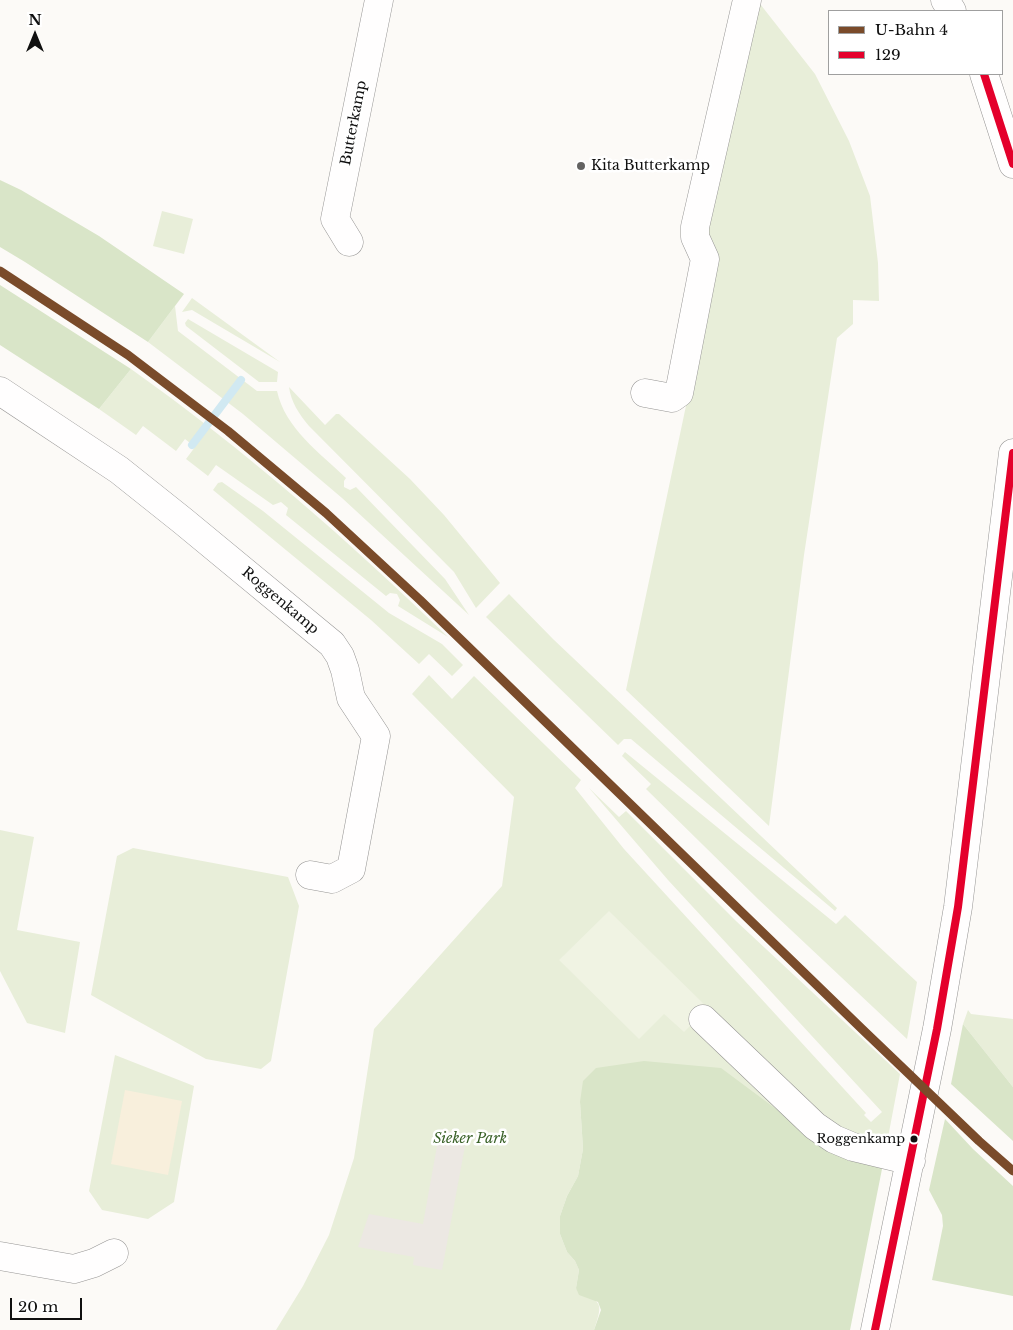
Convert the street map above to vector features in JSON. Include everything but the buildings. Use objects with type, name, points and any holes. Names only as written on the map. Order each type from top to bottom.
[{"type":"street","name":"Butterkamp","points":[[349,242],[335,219],[379,0]]},
{"type":"street","points":[[645,393],[672,398],[679,393],[705,258],[695,237],[695,227],[747,0]]},
{"type":"street","points":[[984,75],[1013,164]]},
{"type":"street","name":"Roggenkamp","points":[[0,391],[119,470],[332,644],[340,656],[351,698],[376,736],[351,868],[332,879],[310,875]]},
{"type":"street","points":[[875,1330],[917,1134],[958,907],[1013,453]]},
{"type":"street","points":[[703,1019],[815,1126],[834,1139],[853,1147],[911,1161]]},
{"type":"street","points":[[0,1256],[74,1269],[94,1263],[114,1253]]},
{"type":"green space","points":[[757,0],[815,74],[849,141],[870,196],[878,263],[879,301],[853,300],[853,324],[837,338],[804,555],[769,826],[626,690],[706,311],[705,234]]},
{"type":"green space","points":[[0,180],[21,190],[99,236],[184,294],[148,342],[0,247]]},
{"type":"green space","points":[[162,211],[193,219],[184,254],[153,246]]},
{"type":"green space","points":[[0,285],[131,369],[99,409],[0,345]]},
{"type":"green space","points":[[192,298],[280,362],[192,310],[182,312]]},
{"type":"green space","points":[[175,306],[178,331],[257,391],[277,391],[281,404],[295,428],[346,478],[344,487],[350,490],[356,487],[445,579],[469,615],[342,498],[243,414],[148,342]]},
{"type":"green space","points":[[188,319],[278,372],[277,382],[259,382],[186,326],[185,323]]},
{"type":"green space","points":[[131,369],[214,431],[295,497],[373,566],[448,637],[398,606],[400,600],[397,594],[390,593],[386,596],[286,515],[288,508],[281,502],[273,505],[216,465],[208,476],[186,459],[195,447],[185,439],[176,451],[143,426],[136,435],[99,409]]},
{"type":"green space","points":[[289,387],[325,425],[336,414],[339,414],[410,479],[444,515],[500,583],[476,608],[454,572],[309,426],[296,408]]},
{"type":"green space","points":[[222,482],[263,511],[389,613],[442,644],[463,665],[452,676],[429,654],[419,664],[371,620],[213,490],[218,483]]},
{"type":"green space","points":[[509,594],[553,639],[837,908],[835,911],[631,739],[624,739],[618,745],[486,617]]},
{"type":"green space","name":"Sieker Park","points":[[429,675],[452,699],[474,676],[581,780],[575,788],[624,849],[866,1113],[864,1115],[871,1122],[882,1112],[668,880],[589,788],[619,817],[626,811],[736,921],[900,1074],[883,1164],[580,1102],[583,1149],[578,1176],[567,1196],[560,1216],[560,1234],[567,1252],[575,1261],[579,1270],[576,1288],[591,1297],[598,1304],[599,1313],[594,1330],[276,1330],[303,1286],[329,1235],[354,1158],[374,1029],[502,886],[514,797],[412,694]]},
{"type":"green space","points":[[625,752],[836,924],[845,915],[917,982],[907,1039],[758,899],[646,789],[651,784],[622,756]]},
{"type":"green space","points":[[0,830],[34,837],[17,930],[80,942],[65,1033],[27,1023],[0,971]]},
{"type":"green space","points":[[133,848],[288,877],[299,906],[271,1061],[261,1069],[206,1059],[91,995],[117,856]]},
{"type":"green space","points":[[609,911],[708,1008],[684,1032],[664,1014],[639,1039],[559,960]]},
{"type":"green space","points":[[968,1010],[971,1014],[1013,1019],[1013,1087],[963,1024]]},
{"type":"green space","points":[[963,1024],[1013,1087],[1013,1141],[951,1084]]},
{"type":"green space","points":[[115,1055],[194,1086],[174,1202],[148,1219],[102,1210],[89,1191]]},
{"type":"green space","points":[[644,1061],[721,1068],[811,1135],[883,1164],[850,1330],[594,1330],[601,1310],[598,1302],[579,1295],[576,1288],[579,1270],[575,1261],[567,1252],[560,1234],[560,1216],[567,1196],[578,1176],[583,1149],[580,1102],[583,1081],[596,1068]]},
{"type":"green space","points":[[945,1119],[973,1149],[1013,1186],[1013,1296],[932,1280],[943,1226],[942,1215],[929,1190]]},
{"type":"sand","points":[[125,1090],[182,1101],[168,1175],[111,1164]]},
{"type":"shaded area","points":[[440,1129],[467,1135],[442,1270],[413,1265],[414,1257],[358,1247],[369,1214],[423,1224]]},
{"type":"waterway","points":[[192,445],[241,380]]},
{"type":"metro line","name":"4","points":[[0,271],[128,355],[228,431],[326,513],[420,600],[862,1029],[1013,1171]]},
{"type":"transit line","name":"129","points":[[984,75],[1013,164]]},
{"type":"transit line","name":"129","points":[[875,1330],[937,1029],[958,907],[1013,453]]},
{"type":"place","name":"Kita Butterkamp","points":[[581,166]]},
{"type":"place","name":"Roggenkamp","points":[[914,1139]]}]
